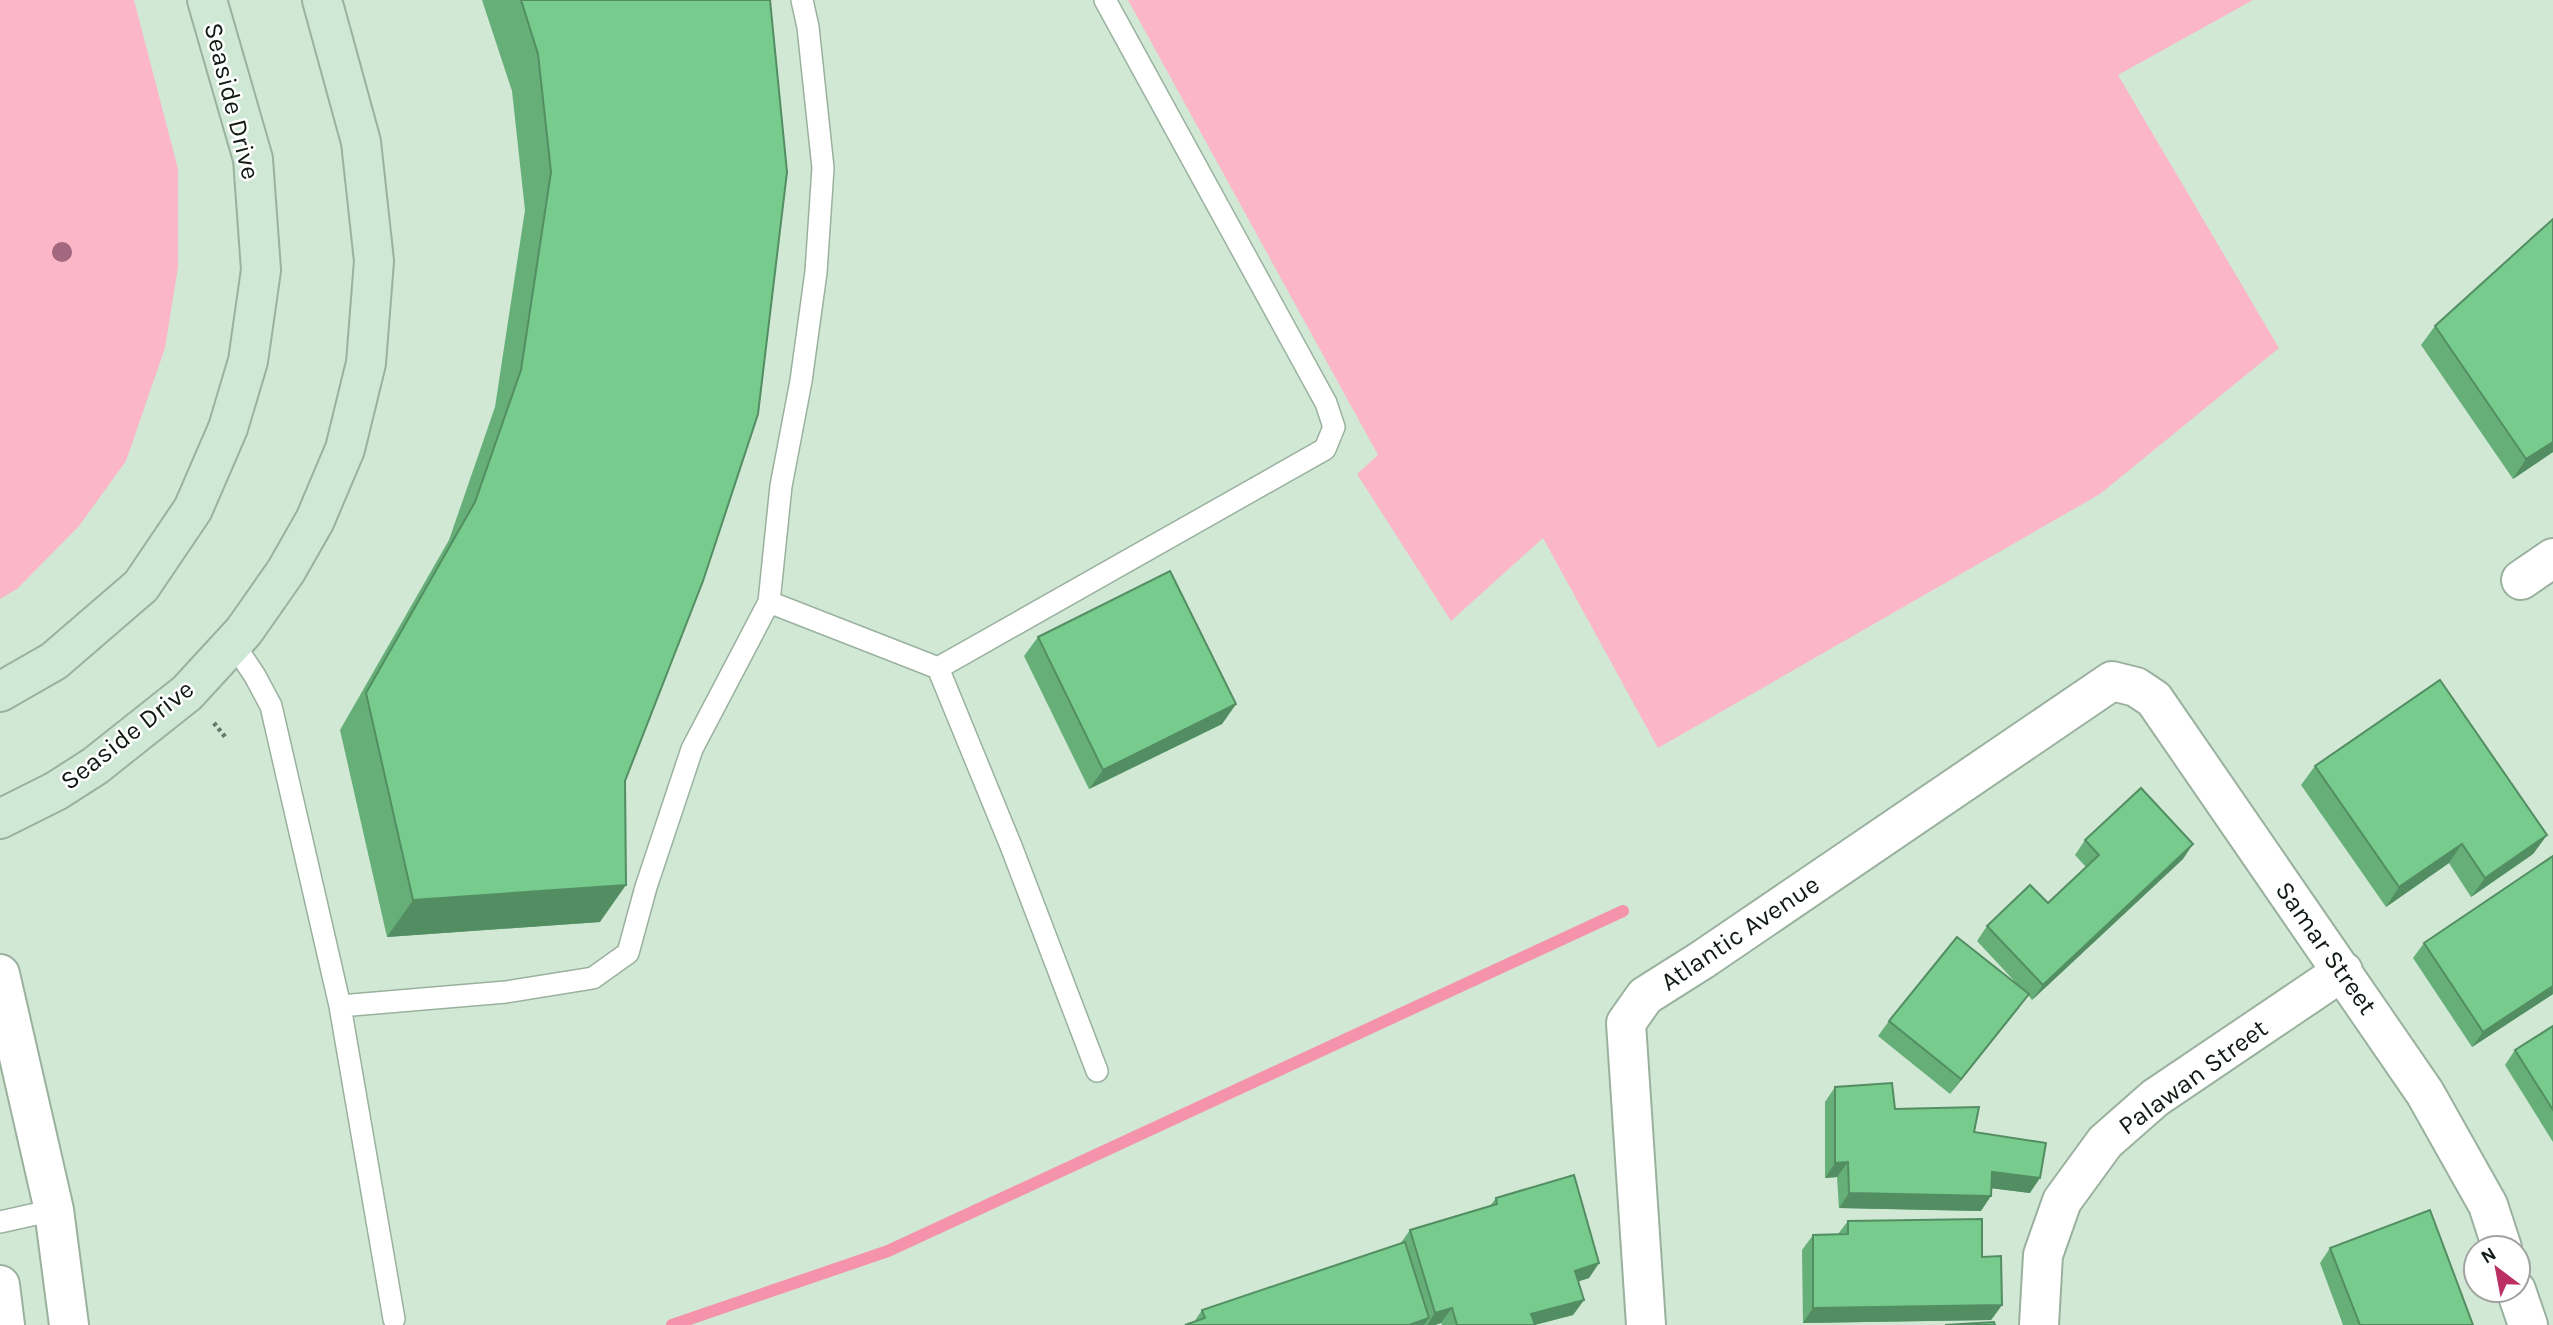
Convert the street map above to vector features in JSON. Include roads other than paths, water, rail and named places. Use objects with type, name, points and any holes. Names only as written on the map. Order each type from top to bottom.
[{"type":"street","name":"Seaside Drive","points":[[0,692],[54,661],[141,586],[193,509],[228,428],[248,361],[261,270],[253,159],[206,0]]},
{"type":"street","name":"Seaside Drive","points":[[0,819],[56,791],[114,752],[187,693],[244,631],[286,571],[315,520],[345,449],[366,363],[373,261],[361,142],[322,0]]},
{"type":"street","points":[[2521,580],[2553,558]]},
{"type":"street","name":"Samar Street","points":[[2112,681],[2136,687],[2154,699],[2426,1093],[2488,1205],[2497,1234]]},
{"type":"street","name":"Atlantic Avenue","points":[[1646,1325],[1626,1023],[1645,996],[2112,681]]},
{"type":"street","name":"Palawan Street","points":[[2039,1325],[2043,1255],[2062,1201],[2105,1142],[2155,1098],[2343,971]]},
{"type":"street","points":[[0,974],[54,1210],[69,1325]]},
{"type":"street","points":[[0,1285],[5,1325]]},
{"type":"street","points":[[2521,1304],[2528,1325]]},
{"type":"lane","points":[[340,1006],[506,992],[593,978],[628,953],[646,887],[692,749],[769,602],[781,486],[801,381],[816,272],[823,168],[808,27],[802,0]]},
{"type":"lane","points":[[938,668],[1325,449],[1334,427],[1326,403],[1105,0]]},
{"type":"lane","points":[[769,602],[938,668],[1011,846],[1097,1071]]},
{"type":"lane","points":[[233,643],[271,706],[340,1006],[394,1320]]},
{"type":"lane","points":[[0,1222],[54,1210]]},
{"type":"waterway","points":[[672,1325],[888,1251],[1623,911]]}]
